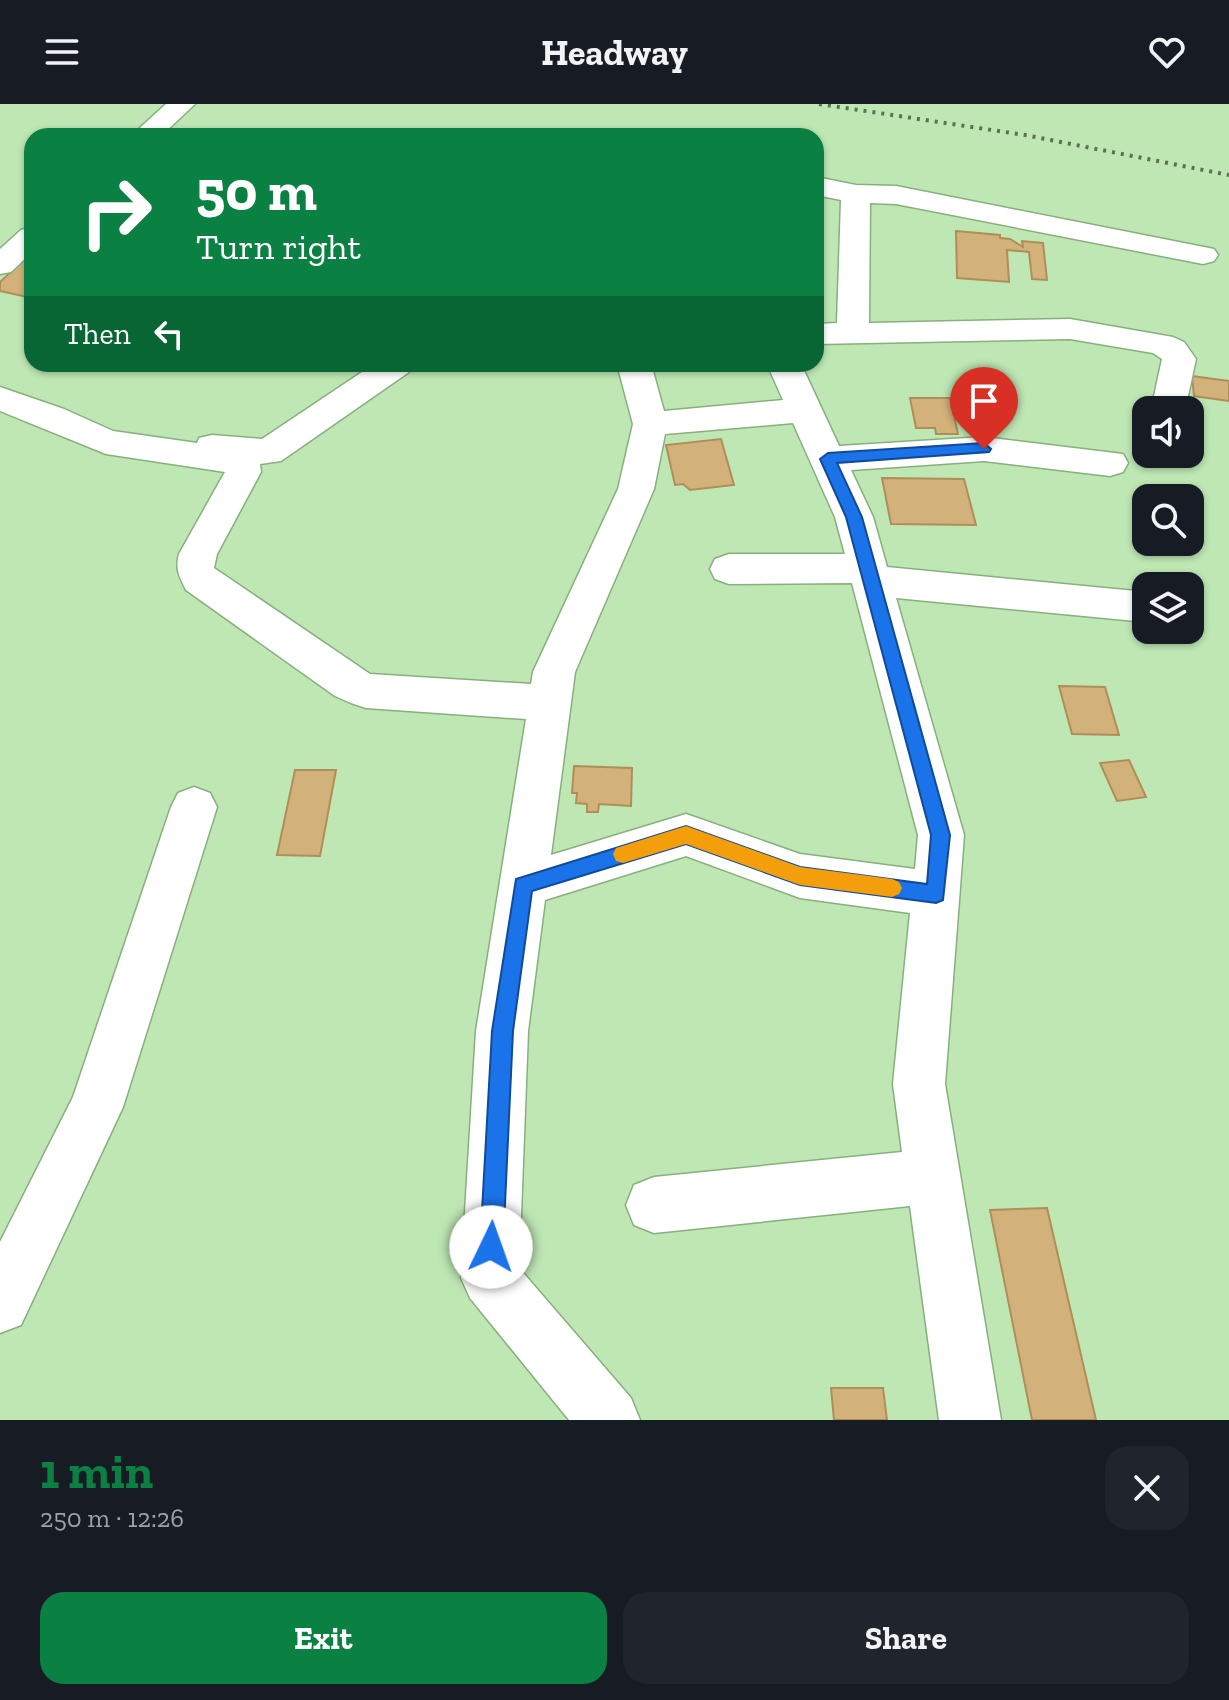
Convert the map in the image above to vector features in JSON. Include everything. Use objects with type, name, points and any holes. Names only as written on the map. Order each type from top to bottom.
[{"type":"street","points":[[154,128],[182,104]]},
{"type":"street","points":[[824,188],[856,194],[896,195],[1203,255]]},
{"type":"street","points":[[856,194],[830,333],[1070,329],[1161,344],[1172,349],[1179,359],[1171,396]]},
{"type":"street","points":[[0,265],[24,243]]},
{"type":"street","points":[[101,432],[153,443],[268,452],[385,372]]},
{"type":"street","points":[[609,1420],[490,1278],[502,1031],[554,672],[636,489],[650,424],[636,372]]},
{"type":"street","points":[[788,372],[854,517],[941,835],[919,1084],[970,1420]]},
{"type":"street","points":[[0,398],[101,432],[237,461],[243,465],[243,472],[198,554],[195,568],[200,579],[350,684],[382,694],[549,703]]},
{"type":"street","points":[[650,424],[806,410]]},
{"type":"street","points":[[828,459],[984,449],[1110,463]]},
{"type":"street","points":[[729,569],[870,574],[1132,605]]},
{"type":"street","points":[[0,1304],[96,1107],[194,807]]},
{"type":"street","points":[[523,885],[686,835],[800,876],[936,894]]},
{"type":"street","points":[[654,1205],[933,1176]]},
{"type":"building","points":[[956,231],[1000,235],[1000,238],[1010,239],[1023,247],[1022,241],[1043,243],[1047,280],[1032,279],[1029,252],[1007,250],[1009,282],[957,278]]},
{"type":"building","points":[[24,260],[24,296],[0,291],[0,282]]},
{"type":"building","points":[[1192,376],[1229,381],[1229,401],[1194,396]]},
{"type":"building","points":[[910,398],[950,398],[958,434],[936,434],[935,428],[916,428]]},
{"type":"building","points":[[721,439],[734,485],[690,490],[683,484],[675,485],[666,445]]},
{"type":"building","points":[[882,478],[964,479],[976,525],[891,524]]},
{"type":"building","points":[[1059,686],[1105,687],[1119,735],[1072,734]]},
{"type":"building","points":[[1129,760],[1146,797],[1117,801],[1100,763]]},
{"type":"building","points":[[574,766],[632,768],[631,806],[599,804],[598,812],[587,812],[587,804],[576,803],[577,793],[572,793]]},
{"type":"building","points":[[295,770],[336,770],[320,856],[277,855]]},
{"type":"building","points":[[1047,1208],[1096,1420],[1032,1420],[990,1210]]},
{"type":"building","points":[[831,1388],[883,1388],[887,1420],[834,1420]]},
{"type":"railway","points":[[819,104],[1025,135],[1229,175]]},
{"type":"slow traffic","points":[[623,854],[686,835],[800,876],[892,888]]},
{"type":"route","points":[[491,1247],[502,1031],[523,885],[686,835],[800,876],[936,894],[941,835],[854,517],[828,459],[984,449]]}]
